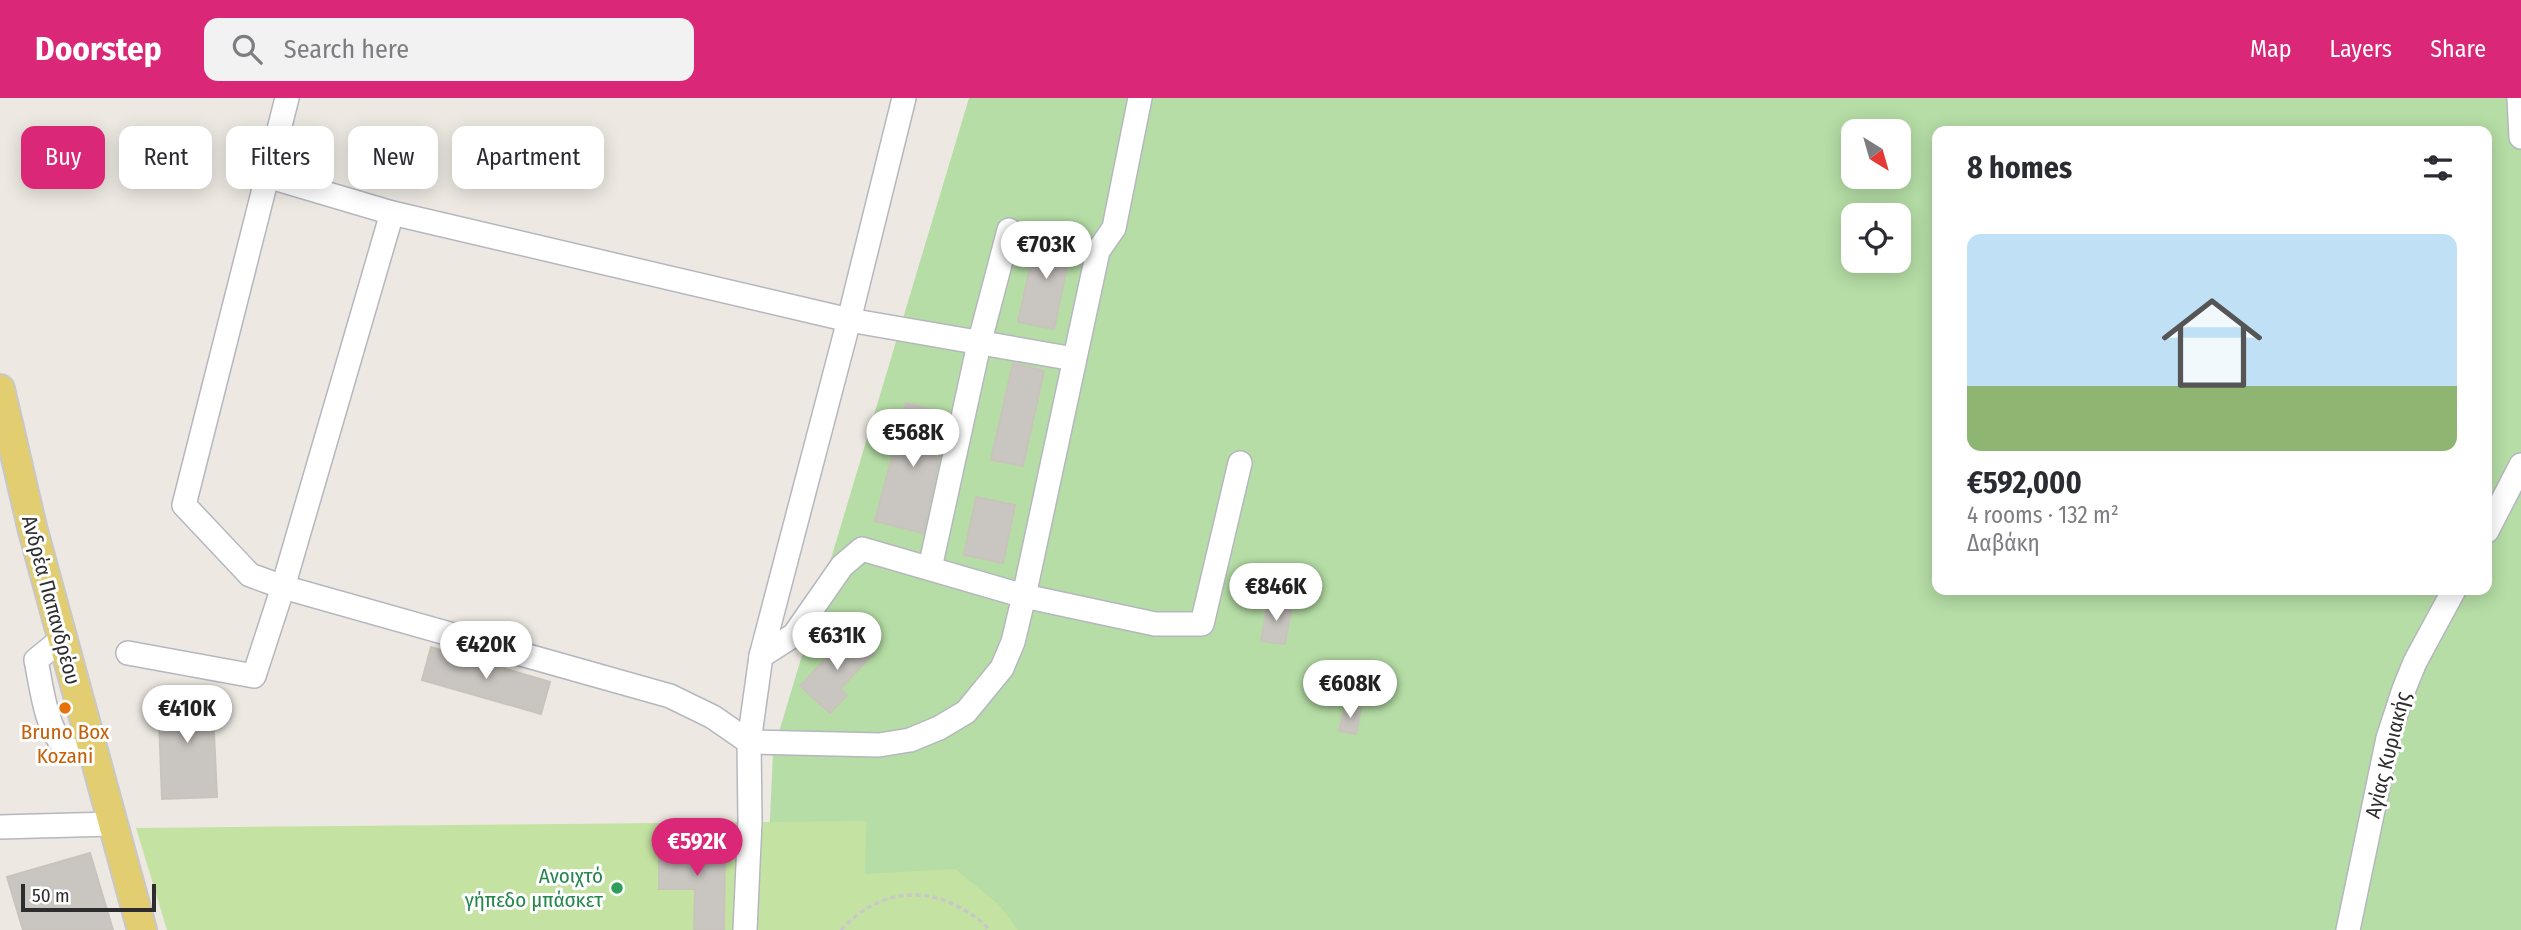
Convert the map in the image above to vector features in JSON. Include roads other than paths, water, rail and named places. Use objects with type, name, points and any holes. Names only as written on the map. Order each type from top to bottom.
[{"type":"main road","name":"Ανδρέα Παπανδρέου","points":[[0,389],[4,424],[142,930]]},
{"type":"street","points":[[280,126],[287,98]]},
{"type":"street","points":[[745,930],[750,821],[749,742],[761,656],[904,98]]},
{"type":"street","points":[[264,189],[184,505],[250,575],[283,587],[670,695],[713,717],[749,742],[879,745],[910,740],[940,728],[966,712],[1003,668],[1013,642],[1024,596],[1098,251],[1114,228],[1140,98]]},
{"type":"street","points":[[2519,98],[2521,136]]},
{"type":"street","points":[[311,189],[392,213],[849,320],[1074,359]]},
{"type":"street","points":[[128,653],[254,676],[283,587],[392,213]]},
{"type":"street","points":[[930,568],[979,344],[1009,230]]},
{"type":"street","points":[[761,656],[794,635],[842,566],[862,549],[1024,596],[1155,624],[1202,624],[1240,463]]},
{"type":"street","points":[[2492,521],[2521,465]]},
{"type":"street","name":"Αγίας Κυριακής","points":[[2348,930],[2388,737],[2412,671],[2451,595]]},
{"type":"street","points":[[0,827],[112,824]]},
{"type":"place","name":"Bruno Box Kozani","points":[[65,708]]},
{"type":"place","name":"Ανοιχτό γήπεδο μπάσκετ","points":[[617,888]]}]
